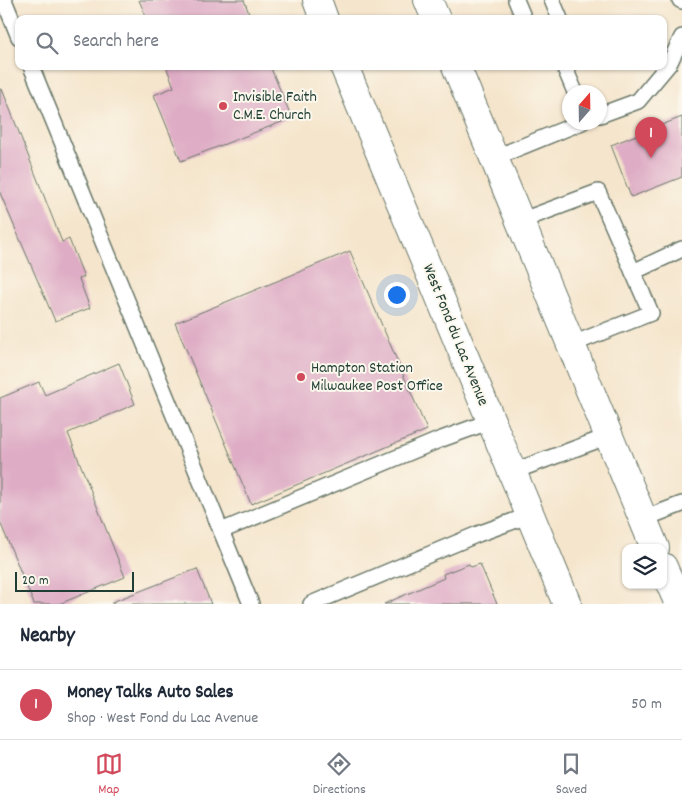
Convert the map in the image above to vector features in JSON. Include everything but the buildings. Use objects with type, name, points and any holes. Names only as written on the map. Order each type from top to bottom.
[{"type":"main road","points":[[317,0],[323,15]]},
{"type":"main road","points":[[428,0],[434,15]]},
{"type":"main road","name":"West Fond du Lac Avenue","points":[[346,70],[567,604]]},
{"type":"main road","points":[[458,70],[653,544]]},
{"type":"main road","points":[[667,577],[678,604]]},
{"type":"lane","points":[[4,0],[15,27]]},
{"type":"lane","points":[[516,0],[522,15]]},
{"type":"lane","points":[[552,0],[558,15]]},
{"type":"lane","points":[[667,66],[682,37]]},
{"type":"lane","points":[[33,70],[250,604]]},
{"type":"lane","points":[[566,70],[572,85]]},
{"type":"lane","points":[[607,112],[638,101],[664,70]]},
{"type":"lane","points":[[494,158],[562,130]]},
{"type":"lane","points":[[520,221],[598,192],[651,313],[570,344]]},
{"type":"lane","points":[[633,272],[682,249]]},
{"type":"lane","points":[[221,531],[438,440],[491,421]]},
{"type":"lane","points":[[512,472],[609,436]]},
{"type":"lane","points":[[643,520],[682,504]]},
{"type":"lane","points":[[311,604],[478,534],[530,516]]},
{"type":"place","name":"Invisible Faith C.M.E. Church","points":[[223,106]]},
{"type":"place","name":"Money Talks Auto Sales","points":[[651,158]]},
{"type":"place","name":"Hampton Station Milwaukee Post Office","points":[[301,377]]}]
